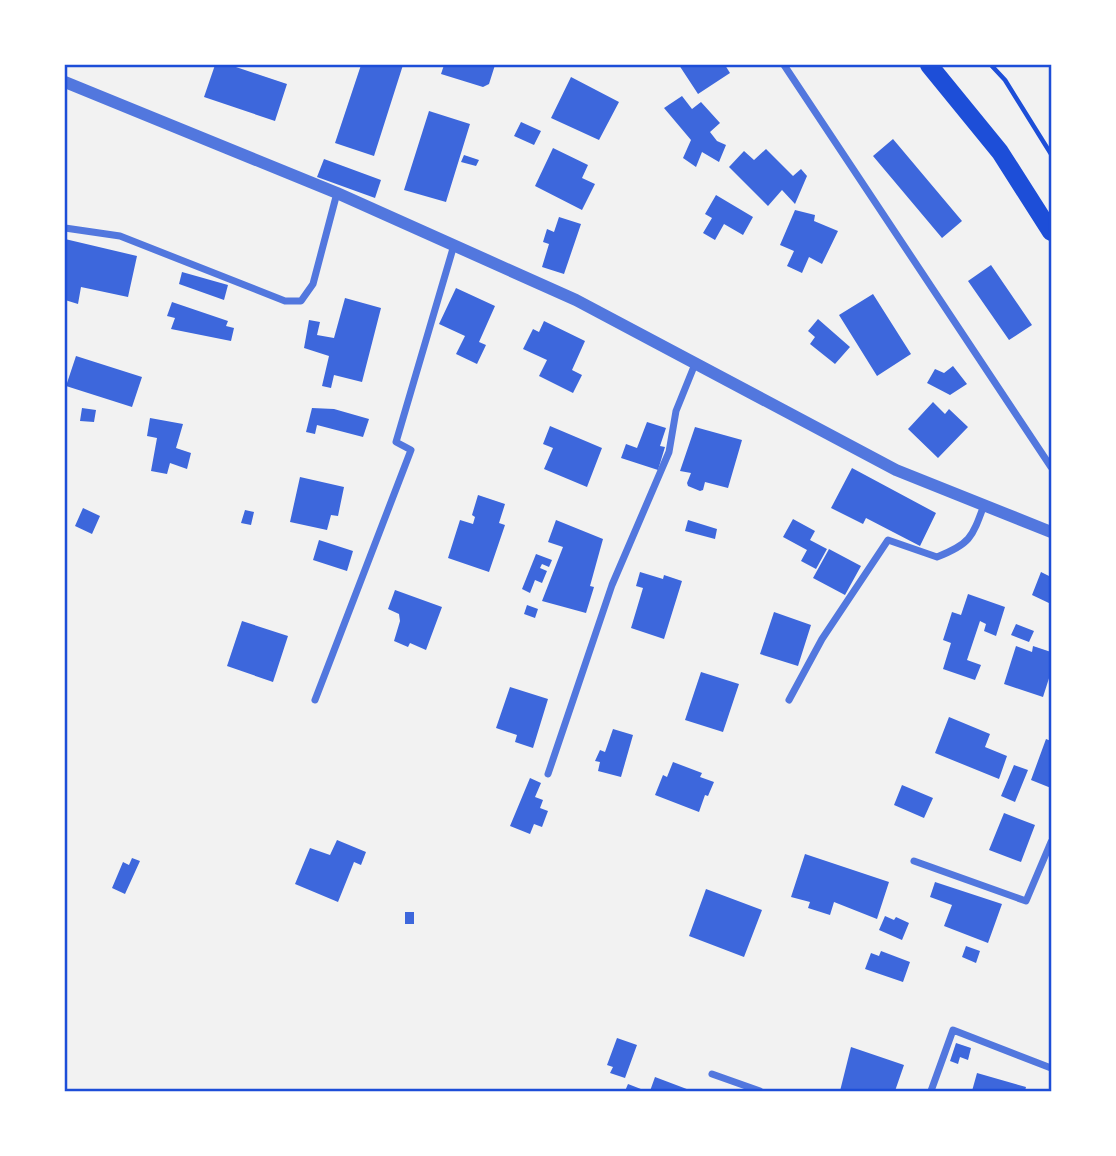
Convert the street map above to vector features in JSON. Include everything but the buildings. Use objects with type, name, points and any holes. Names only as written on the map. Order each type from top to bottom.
[{"type":"main road","points":[[929,65],[1000,152],[1051,232]]},
{"type":"street","points":[[784,65],[1051,467]]},
{"type":"street","points":[[65,82],[337,193],[576,300],[895,470],[1051,532]]},
{"type":"street","points":[[65,228],[120,236],[285,301],[302,301],[313,284],[337,193]]},
{"type":"street","points":[[315,700],[411,450],[396,442],[454,245]]},
{"type":"street","points":[[548,774],[612,585],[669,452],[676,411],[695,364]]},
{"type":"street","points":[[789,700],[822,639],[888,541],[937,557],[961,548],[974,532],[984,505]]},
{"type":"street","points":[[914,861],[1026,901],[1051,842]]},
{"type":"street","points":[[931,1091],[953,1030],[1051,1068]]},
{"type":"street","points":[[712,1074],[760,1091]]},
{"type":"path","points":[[991,65],[1005,80],[1051,154]]}]
